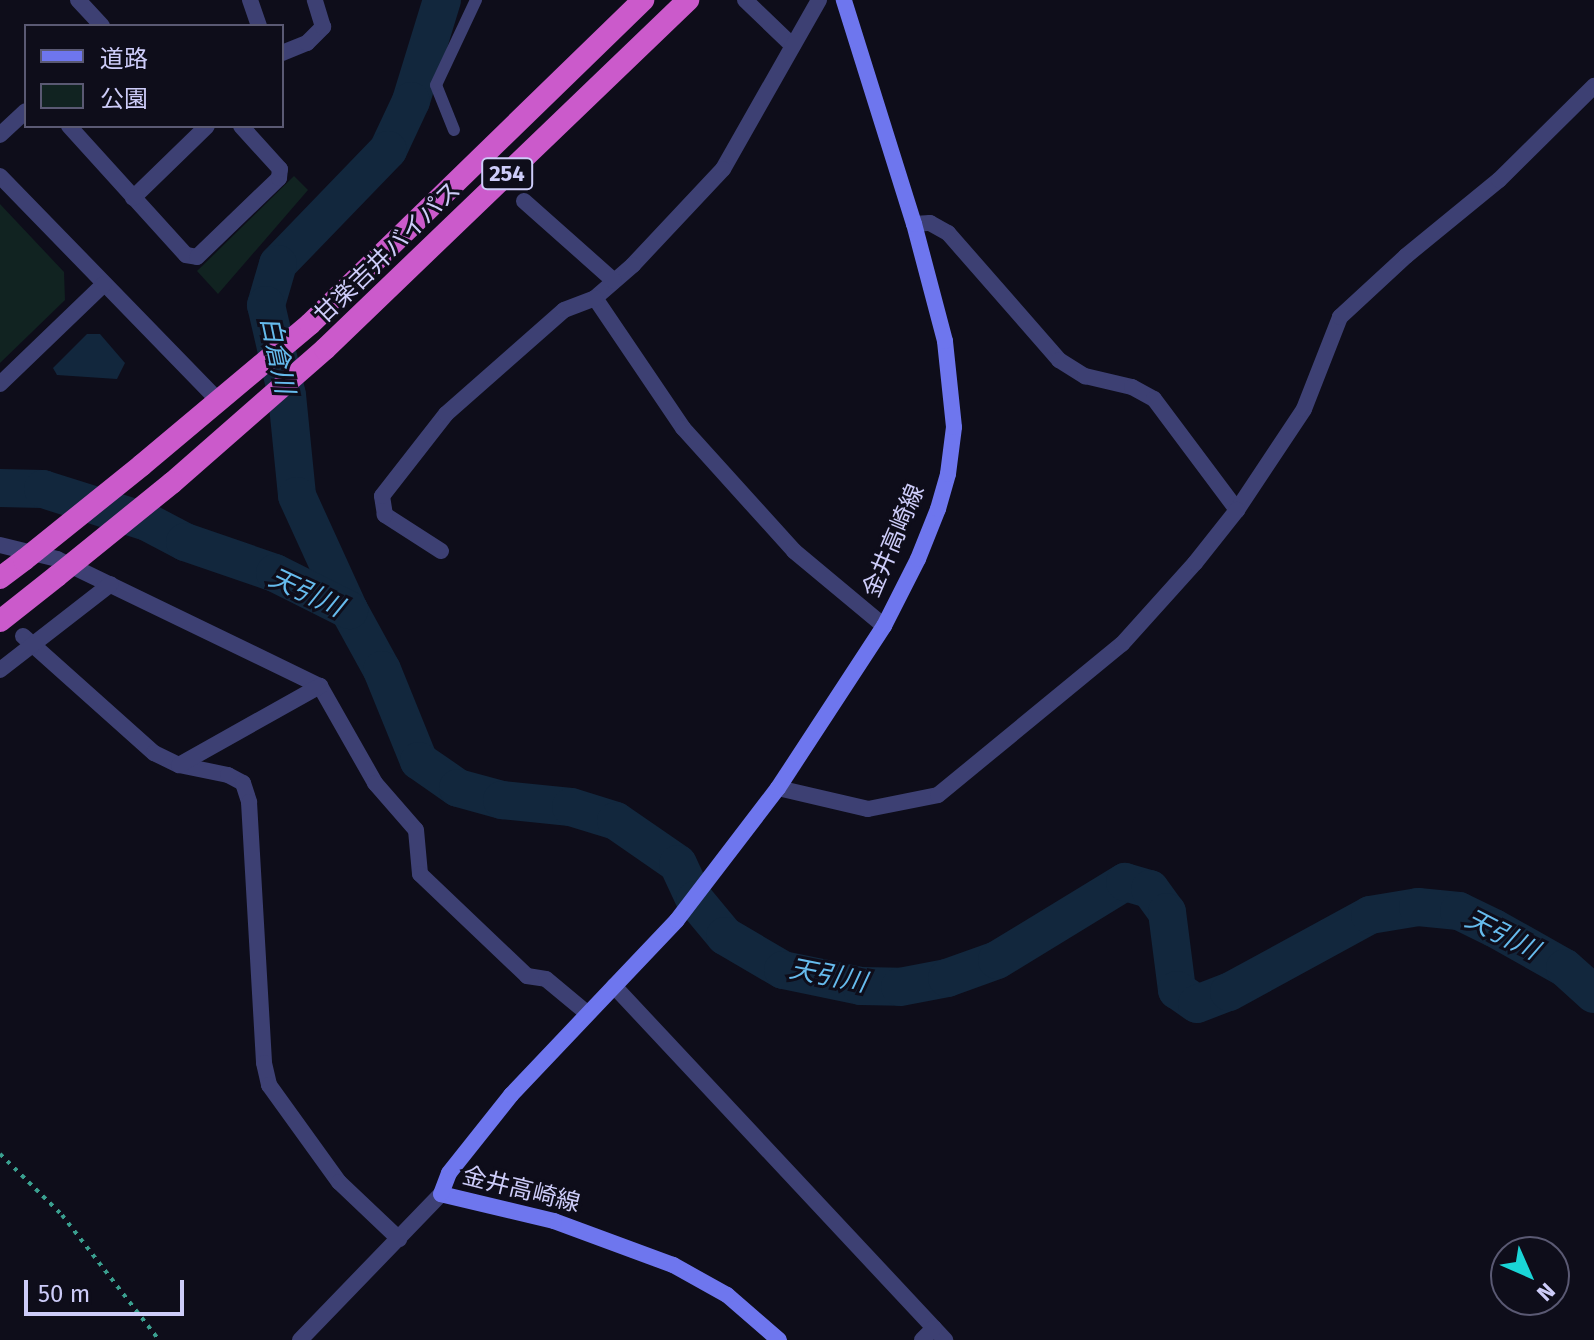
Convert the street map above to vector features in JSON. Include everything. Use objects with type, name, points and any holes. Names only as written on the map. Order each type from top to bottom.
[{"type":"highway","name":"甘楽吉井バイパス","points":[[0,578],[220,402],[310,324],[643,0]]},
{"type":"highway","name":"甘楽吉井バイパス","points":[[0,621],[172,483],[325,349],[688,0]]},
{"type":"main road","name":"金井高崎線","points":[[779,1340],[727,1295],[673,1265],[554,1221],[441,1194],[449,1173],[502,1106],[677,920],[778,788],[884,626],[918,559],[938,509],[948,474],[954,427],[945,341],[914,224],[844,0]]},
{"type":"street","points":[[78,0],[100,24]]},
{"type":"street","points":[[250,0],[258,24]]},
{"type":"street","points":[[284,52],[307,43],[323,27],[315,0]]},
{"type":"street","points":[[745,0],[793,46]]},
{"type":"street","points":[[441,551],[385,515],[382,496],[446,414],[564,310],[595,298],[723,169],[819,0]]},
{"type":"street","points":[[778,788],[868,809],[938,795],[1122,644],[1195,563],[1237,510],[1304,409],[1340,317],[1406,256],[1499,180],[1594,86]]},
{"type":"street","points":[[0,135],[24,113]]},
{"type":"street","points":[[71,128],[186,255],[197,257],[279,178],[280,169],[243,128]]},
{"type":"street","points":[[133,198],[199,129]]},
{"type":"street","points":[[0,176],[220,402]]},
{"type":"street","points":[[524,201],[614,281]]},
{"type":"street","points":[[914,224],[930,223],[948,233],[1059,360],[1085,376],[1132,387],[1154,399],[1237,510]]},
{"type":"street","points":[[0,384],[104,284]]},
{"type":"street","points":[[595,298],[683,428],[794,551],[884,626]]},
{"type":"street","points":[[0,545],[57,559],[320,686],[375,783],[416,830],[420,874],[527,976],[546,979],[587,1013]]},
{"type":"street","points":[[0,670],[28,640],[111,584]]},
{"type":"street","points":[[28,640],[154,753],[179,765],[228,775],[243,783],[249,802],[264,1063],[269,1085],[339,1182],[399,1239]]},
{"type":"street","points":[[179,765],[320,686]]},
{"type":"street","points":[[614,986],[934,1336]]},
{"type":"street","points":[[300,1340],[441,1194]]},
{"type":"lane","points":[[454,130],[436,85],[476,0]]},
{"type":"path","points":[[0,1154],[62,1215],[159,1340]]},
{"type":"green space","points":[[294,176],[308,190],[218,294],[197,271]]},
{"type":"green space","points":[[0,204],[64,272],[65,300],[0,363]]},
{"type":"water","points":[[87,334],[100,334],[125,363],[117,379],[57,375],[53,368]]},
{"type":"waterway","name":"天引川","points":[[442,0],[411,101],[388,150],[278,264],[266,305],[287,395],[297,496],[349,610],[382,670],[419,761],[458,788],[502,800],[571,807],[616,821],[678,864],[695,900],[725,936],[783,970],[861,986],[900,987],[947,978],[997,960],[1125,882],[1150,889],[1167,912],[1177,990],[1197,1004],[1229,992],[1370,915],[1418,907],[1459,911],[1494,928],[1565,968],[1594,994]]},
{"type":"waterway","name":"天引川","points":[[0,488],[43,489],[147,522],[185,542],[275,573],[349,610]]},
{"type":"water label","name":"白倉川","points":[[277,355]]}]
